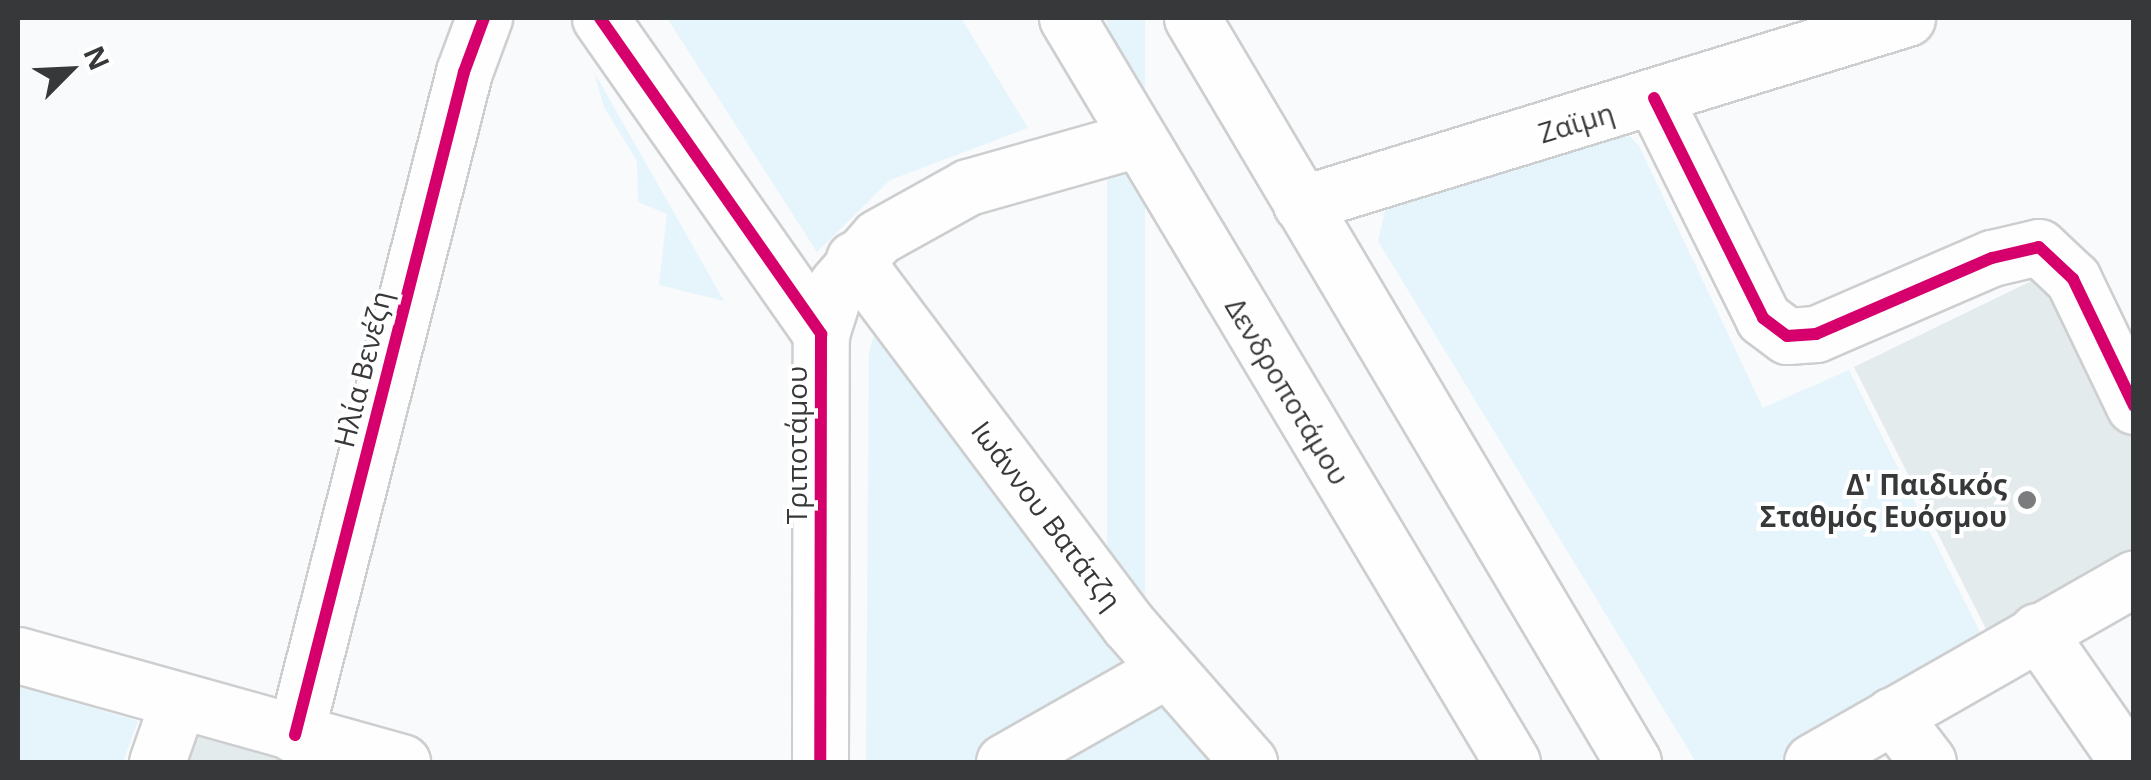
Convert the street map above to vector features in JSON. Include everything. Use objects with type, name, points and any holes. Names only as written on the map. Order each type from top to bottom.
[{"type":"street","name":"Ηλία Βενέζη","points":[[296,735],[459,90],[484,18]]},
{"type":"street","name":"Τριποτάμου","points":[[600,18],[821,334],[820,762]]},
{"type":"street","name":"Δενδροποτάμου","points":[[1067,18],[1512,762]]},
{"type":"street","points":[[1192,18],[1634,762]]},
{"type":"street","name":"Ζαϊμη","points":[[1301,204],[1907,18]]},
{"type":"street","points":[[1654,98],[1763,318],[1787,336],[1816,334],[1992,258],[2038,247],[2074,280],[2134,406]]},
{"type":"street","points":[[821,334],[837,284],[854,259],[878,237],[968,187],[1138,138]]},
{"type":"street","name":"Ιωάννου Βατάτζη","points":[[854,259],[1166,670],[1249,762]]},
{"type":"street","points":[[1812,762],[2134,578]]},
{"type":"street","points":[[2037,631],[2128,762]]},
{"type":"street","points":[[18,655],[402,762]]},
{"type":"street","points":[[1004,762],[1166,670]]},
{"type":"street","points":[[157,762],[178,702]]},
{"type":"street","points":[[1892,716],[1928,762]]},
{"type":"shaded area","points":[[667,18],[961,18],[1028,128],[890,180],[817,252]]},
{"type":"shaded area","points":[[1107,18],[1145,18],[1145,762],[1107,762]]},
{"type":"shaded area","points":[[594,72],[724,301],[659,285],[667,214],[638,202],[637,161],[604,107]]},
{"type":"shaded area","points":[[1622,128],[1639,146],[1763,408],[1849,370],[1986,644],[1777,762],[1696,762],[1378,241],[1387,202]]},
{"type":"shaded area","name":"Δ' Παιδικός Σταθμός Ευόσμου","points":[[2050,272],[2133,439],[2133,562],[1992,641],[1854,367]]},
{"type":"shaded area","points":[[878,322],[1226,762],[866,762],[869,352]]},
{"type":"shaded area","points":[[18,686],[138,721],[123,762],[18,762]]},
{"type":"shaded area","points":[[197,734],[293,762],[189,762]]},
{"type":"cycle path","points":[[295,735],[464,72],[484,18]]},
{"type":"cycle path","points":[[600,18],[821,334],[820,762]]},
{"type":"cycle path","points":[[1654,98],[1763,318],[1787,336],[1816,334],[1992,258],[2039,247],[2073,279],[2134,406]]},
{"type":"place","name":"Δ' Παιδικός Σταθμός Ευόσμου","points":[[2027,500]]}]
